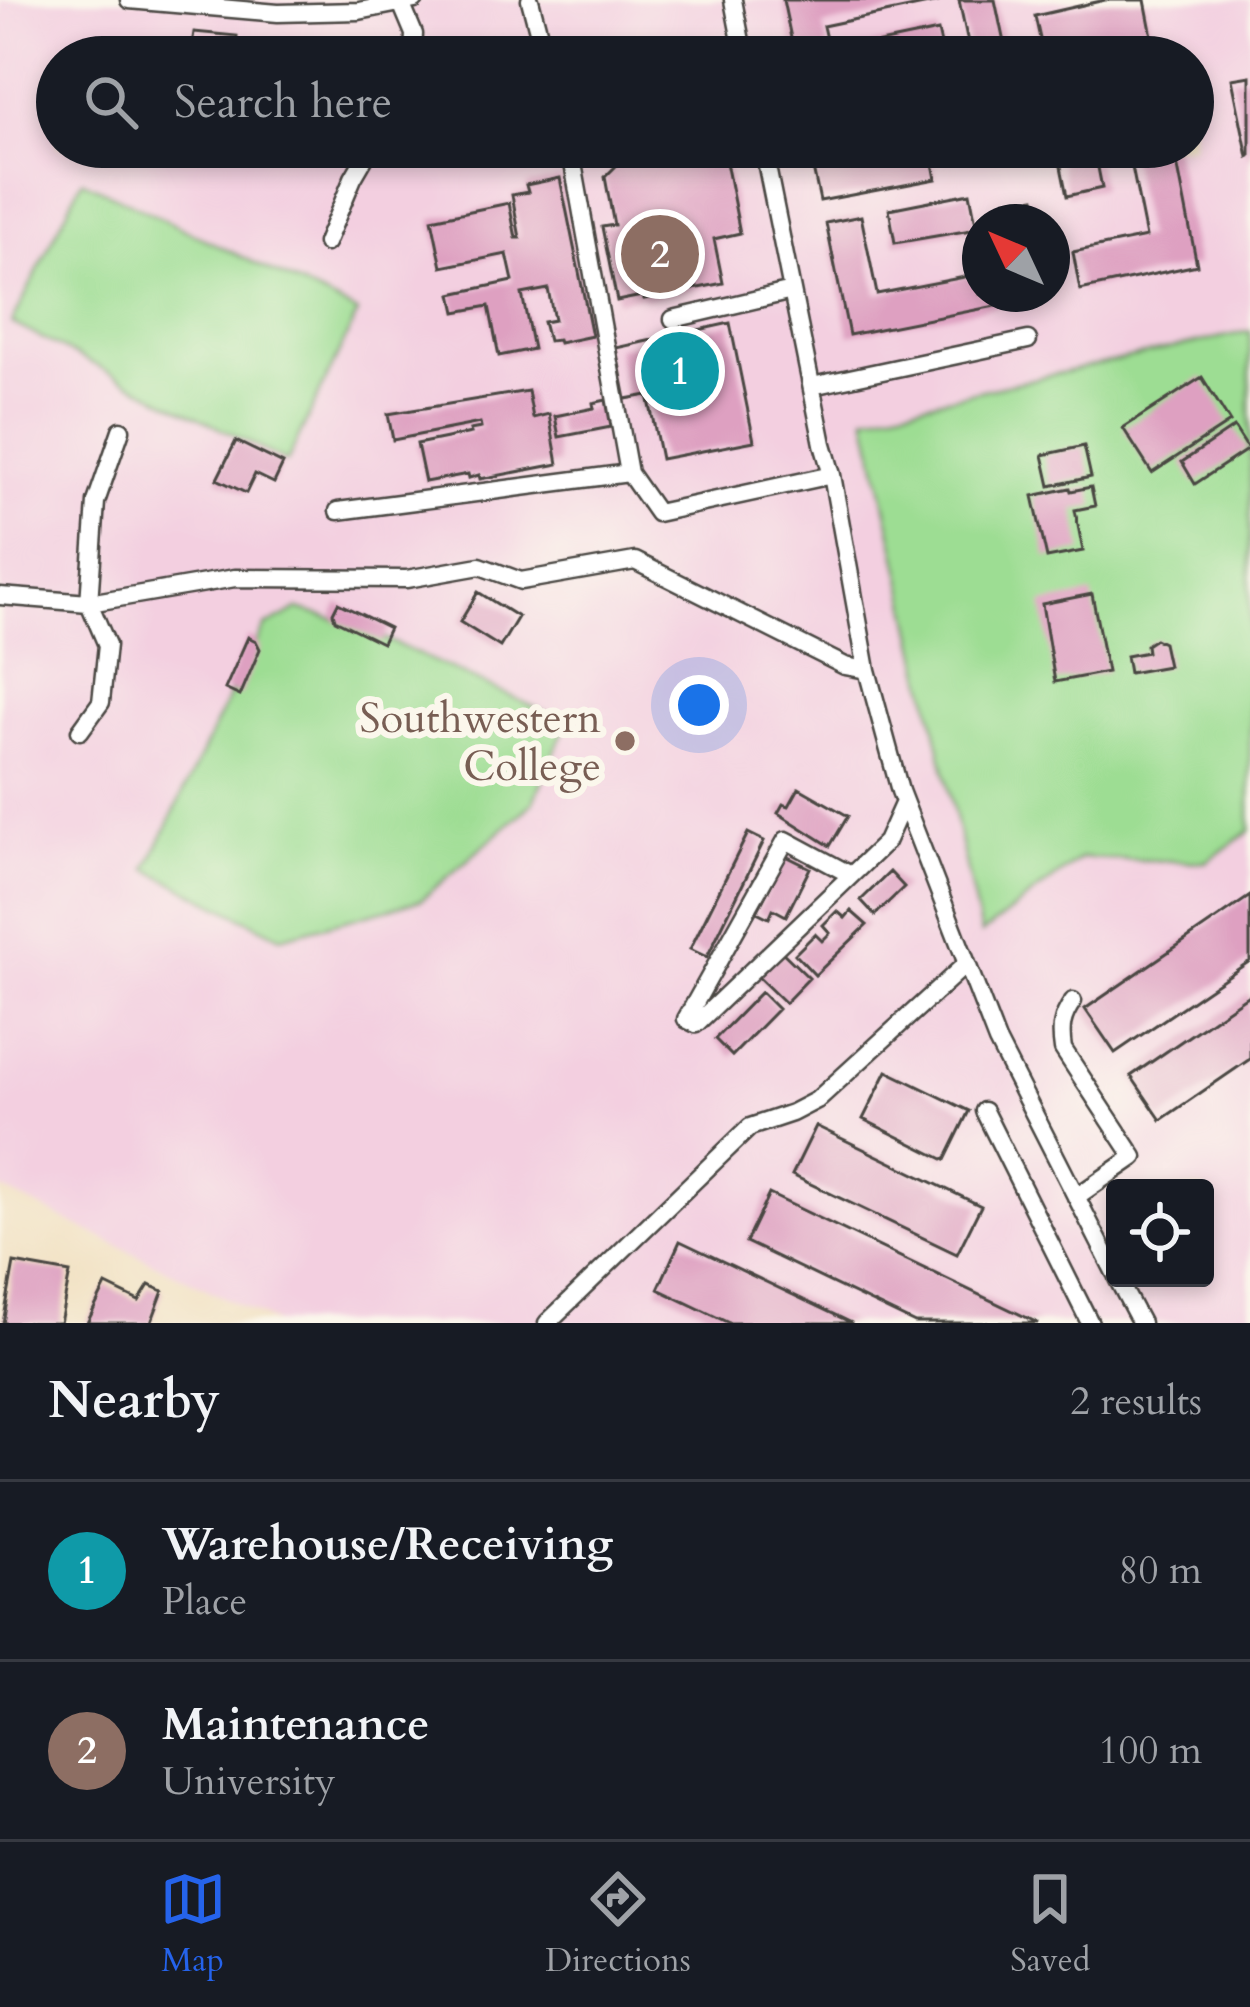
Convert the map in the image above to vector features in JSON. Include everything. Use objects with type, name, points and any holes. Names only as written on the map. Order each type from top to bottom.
[{"type":"lane","points":[[129,0],[359,10],[408,1],[414,36]]},
{"type":"lane","points":[[530,0],[539,36]]},
{"type":"lane","points":[[733,0],[740,36]]},
{"type":"lane","points":[[326,243],[358,168]]},
{"type":"lane","points":[[574,168],[628,473],[658,513],[832,475]]},
{"type":"lane","points":[[767,168],[832,475],[867,670],[904,802],[997,1041],[1106,1256]]},
{"type":"lane","points":[[673,319],[792,291]]},
{"type":"lane","points":[[812,386],[1028,340]]},
{"type":"lane","points":[[80,731],[101,702],[107,645],[89,603],[97,502],[121,430]]},
{"type":"lane","points":[[338,511],[628,473]]},
{"type":"lane","points":[[0,596],[89,603],[235,578],[407,579],[480,566],[521,581],[635,561],[845,666],[867,670]]},
{"type":"lane","points":[[851,875],[786,840],[686,1019],[696,1024],[886,842],[904,802]]},
{"type":"lane","points":[[547,1323],[750,1127],[817,1100],[966,964]]},
{"type":"lane","points":[[1073,1001],[1060,1028],[1063,1049],[1134,1157],[1076,1197]]},
{"type":"lane","points":[[984,1111],[1090,1323]]},
{"type":"lane","points":[[1122,1287],[1141,1323]]},
{"type":"shaded area","name":"Southwestern College","points":[[0,0],[1250,0],[1250,1323],[276,1323],[0,1188]]},
{"type":"green space","points":[[82,180],[358,313],[287,462],[12,323]]},
{"type":"green space","points":[[1250,331],[1250,831],[1206,862],[1081,858],[981,934],[866,416]]},
{"type":"green space","points":[[298,609],[354,625],[567,722],[533,803],[421,900],[281,937],[147,869],[265,627]]},
{"type":"building","points":[[783,0],[938,0],[823,26],[825,36],[791,36]]},
{"type":"building","points":[[959,0],[995,0],[1003,36],[967,36]]},
{"type":"building","points":[[1105,0],[1145,0],[1152,36],[1039,36],[1035,16]]},
{"type":"building","points":[[1250,76],[1250,156],[1248,157],[1232,79]]},
{"type":"building","points":[[614,168],[727,168],[740,233],[714,239],[723,283],[617,301],[602,227],[614,225],[605,177]]},
{"type":"building","points":[[813,168],[934,168],[936,179],[820,201]]},
{"type":"building","points":[[1061,168],[1098,168],[1102,188],[1067,196]]},
{"type":"building","points":[[1132,168],[1178,168],[1197,265],[1080,290],[1073,252],[1146,237]]},
{"type":"building","points":[[560,178],[592,336],[548,341],[543,322],[554,320],[548,289],[522,294],[533,349],[499,356],[489,306],[456,312],[452,294],[513,281],[507,254],[442,267],[432,219],[509,203],[516,238],[520,238],[512,195],[528,192],[526,185]]},
{"type":"building","points":[[970,193],[972,204],[962,204],[962,232],[895,243],[889,209]]},
{"type":"building","points":[[1035,198],[1036,204],[1001,204]]},
{"type":"building","points":[[861,216],[877,294],[962,277],[965,312],[849,335],[826,223]]},
{"type":"building","points":[[730,323],[754,441],[661,459],[648,395],[626,399],[616,348]]},
{"type":"building","points":[[1202,377],[1230,422],[1152,473],[1123,428]]},
{"type":"building","points":[[528,391],[533,418],[549,414],[558,464],[480,479],[468,474],[425,482],[417,444],[471,433],[481,428],[480,423],[393,440],[388,414]]},
{"type":"building","points":[[606,400],[611,427],[559,437],[555,416],[594,408],[593,403]]},
{"type":"building","points":[[1234,427],[1248,449],[1195,484],[1182,462]]},
{"type":"building","points":[[236,441],[283,464],[274,483],[255,474],[246,493],[217,479]]},
{"type":"building","points":[[1084,446],[1091,477],[1050,486],[1043,455]]},
{"type":"building","points":[[1091,487],[1095,506],[1075,510],[1083,551],[1047,558],[1033,496]]},
{"type":"building","points":[[478,592],[518,617],[500,647],[460,622]]},
{"type":"building","points":[[1092,594],[1107,672],[1055,682],[1042,604]]},
{"type":"building","points":[[338,603],[389,628],[382,643],[335,620]]},
{"type":"building","points":[[248,637],[260,649],[240,696],[225,689]]},
{"type":"building","points":[[1155,639],[1163,643],[1168,666],[1129,673],[1126,656],[1147,652],[1146,645]]},
{"type":"building","points":[[799,788],[848,816],[830,846],[778,813],[783,804],[789,806]]},
{"type":"building","points":[[748,833],[764,841],[707,957],[690,949]]},
{"type":"building","points":[[786,856],[810,868],[786,916],[773,909],[769,918],[757,912]]},
{"type":"building","points":[[890,872],[904,887],[875,915],[861,900]]},
{"type":"building","points":[[1250,896],[1250,961],[1115,1053],[1085,1009]]},
{"type":"building","points":[[837,911],[845,918],[851,911],[867,925],[815,975],[795,954],[815,934],[822,941],[830,933],[823,925]]},
{"type":"building","points":[[779,949],[809,978],[785,1003],[755,974]]},
{"type":"building","points":[[761,992],[778,1009],[732,1056],[715,1039]]},
{"type":"building","points":[[1250,994],[1250,1059],[1161,1120],[1131,1076]]},
{"type":"building","points":[[887,1071],[969,1111],[945,1160],[863,1119]]},
{"type":"building","points":[[816,1126],[981,1206],[957,1254],[792,1175]]},
{"type":"building","points":[[769,1194],[1038,1323],[915,1323],[746,1242]]},
{"type":"building","points":[[680,1241],[852,1323],[729,1323],[658,1289]]},
{"type":"building","points":[[14,1263],[70,1273],[60,1323],[3,1323]]},
{"type":"building","points":[[106,1285],[139,1301],[149,1285],[163,1291],[151,1323],[87,1323]]},
{"type":"place","name":"Maintenance","points":[[660,254]]},
{"type":"place","name":"Warehouse/Receiving","points":[[680,371]]},
{"type":"place","name":"Southwestern College","points":[[625,741]]}]
